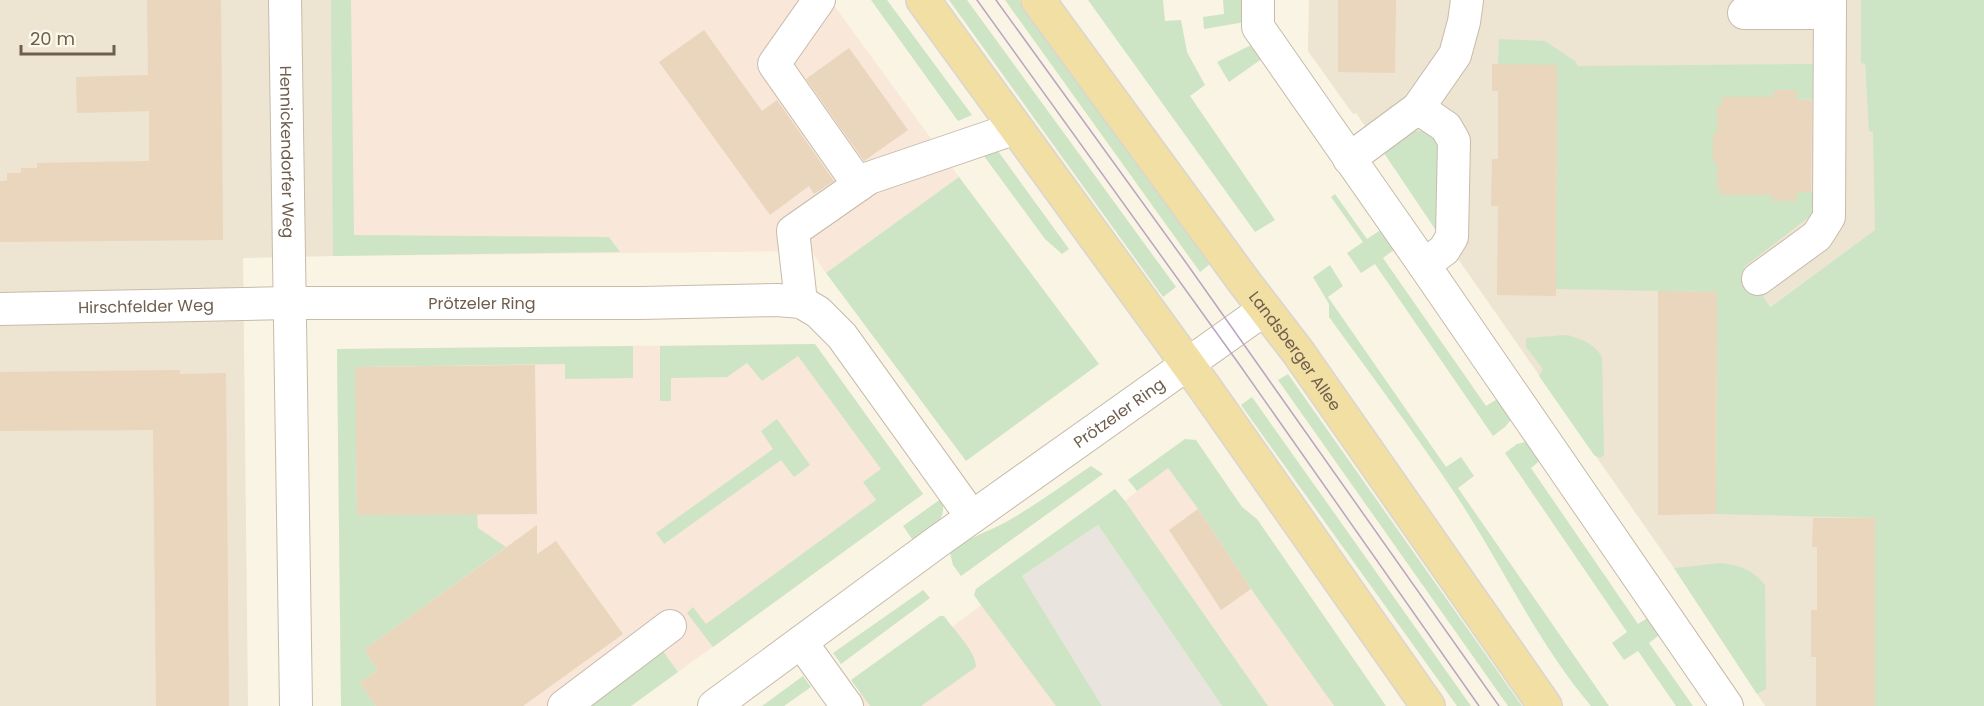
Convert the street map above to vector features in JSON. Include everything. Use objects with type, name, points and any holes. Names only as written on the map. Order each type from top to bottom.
[{"type":"main road","points":[[923,0],[1188,364],[1428,706]]},
{"type":"main road","name":"Landsberger Allee","points":[[1038,0],[1298,352],[1545,706]]},
{"type":"street","name":"Hennickendorfer Weg","points":[[285,0],[290,303]]},
{"type":"street","points":[[819,0],[774,64],[859,185]]},
{"type":"street","points":[[1258,0],[1258,27],[1424,265],[1525,427],[1727,706]]},
{"type":"street","points":[[1349,159],[1427,114],[1455,55],[1467,0]]},
{"type":"street","points":[[1743,13],[1830,7],[1829,217],[1817,236],[1758,279]]},
{"type":"street","points":[[1424,265],[1444,250],[1452,237],[1454,141],[1446,127],[1427,114]]},
{"type":"street","points":[[972,517],[842,336],[818,312],[801,302],[792,231],[869,178],[1016,128]]},
{"type":"street","name":"Prötzeler Ring","points":[[290,303],[641,303],[777,300],[801,302]]},
{"type":"street","name":"Hirschfelder Weg","points":[[0,309],[290,303]]},
{"type":"street","points":[[290,303],[296,706]]},
{"type":"street","name":"Prötzeler Ring","points":[[714,706],[972,517],[1265,309]]},
{"type":"street","points":[[564,706],[670,626]]},
{"type":"street","points":[[801,642],[847,706]]},
{"type":"shaded area","points":[[0,0],[333,0],[336,256],[243,258],[248,706],[0,706]]},
{"type":"shaded area","points":[[333,0],[830,0],[959,177],[826,273],[811,251],[336,256]]},
{"type":"shaded area","points":[[1309,0],[1868,0],[1864,51],[1867,98],[1892,218],[1761,313],[1876,492],[1984,706],[1765,706],[1674,568],[1356,113],[1353,114],[1308,51]]},
{"type":"shaded area","points":[[815,344],[923,494],[631,706],[341,706],[337,349]]},
{"type":"shaded area","points":[[1167,467],[1334,706],[1268,706],[1125,501]]},
{"type":"shaded area","points":[[1098,525],[1222,706],[1102,706],[1022,576]]},
{"type":"shaded area","points":[[1022,576],[1102,706],[842,706]]},
{"type":"green space","points":[[331,0],[351,0],[354,235],[609,237],[620,252],[333,256]]},
{"type":"green space","points":[[871,0],[887,0],[972,115],[958,121]]},
{"type":"green space","points":[[949,0],[967,0],[1176,287],[1163,297]]},
{"type":"green space","points":[[1005,0],[1019,0],[1210,264],[1200,272]]},
{"type":"green space","points":[[1088,0],[1163,0],[1165,21],[1181,20],[1187,52],[1205,85],[1190,96],[1275,220],[1255,232]]},
{"type":"green space","points":[[1223,0],[1242,0],[1245,22],[1204,29],[1203,17],[1224,14]]},
{"type":"green space","points":[[1861,0],[1984,0],[1984,706],[1875,706],[1875,518],[1716,514],[1717,292],[1556,289],[1557,65],[1498,65],[1499,39],[1545,41],[1575,61],[1578,66],[1816,64],[1821,99],[1797,100],[1773,91],[1773,97],[1722,97],[1722,106],[1717,107],[1717,134],[1713,162],[1717,162],[1717,189],[1773,195],[1773,201],[1797,201],[1797,192],[1812,192],[1822,207],[1744,267],[1770,307],[1875,230],[1873,132],[1869,131],[1865,64],[1861,63]]},
{"type":"green space","points":[[1253,44],[1263,58],[1229,82],[1217,62]]},
{"type":"green space","points":[[1407,132],[1429,132],[1442,143],[1446,221],[1435,229],[1382,150]]},
{"type":"green space","points":[[995,147],[1069,249],[1062,254],[1045,239],[981,152]]},
{"type":"green space","points":[[959,177],[1099,364],[966,461],[826,273]]},
{"type":"green space","points":[[1335,194],[1367,239],[1382,229],[1395,249],[1383,258],[1486,406],[1499,398],[1513,417],[1493,436],[1375,264],[1361,273],[1347,253],[1363,242],[1331,197]]},
{"type":"green space","points":[[1330,265],[1343,286],[1328,297],[1446,467],[1461,457],[1474,476],[1458,488],[1609,706],[1591,706],[1554,656],[1456,495],[1329,317],[1329,304],[1313,277]]},
{"type":"green space","points":[[1567,335],[1591,345],[1602,357],[1604,455],[1600,458],[1594,455],[1539,376],[1543,369],[1526,347],[1526,338]]},
{"type":"green space","points":[[815,344],[923,494],[713,647],[687,613],[693,607],[706,624],[876,500],[863,482],[881,469],[798,356],[762,381],[747,363],[727,377],[671,378],[671,401],[660,401],[660,346]]},
{"type":"green space","points":[[633,346],[633,378],[565,379],[565,364],[356,367],[357,515],[477,514],[478,528],[506,547],[364,650],[378,670],[360,683],[376,706],[341,706],[337,349]]},
{"type":"green space","points":[[1288,374],[1522,706],[1508,706],[1278,380]]},
{"type":"green space","points":[[1252,397],[1471,706],[1457,706],[1241,405]]},
{"type":"green space","points":[[777,419],[810,465],[794,477],[781,460],[664,544],[656,533],[773,449],[761,431]]},
{"type":"green space","points":[[1185,439],[1196,440],[1242,507],[1257,519],[1386,706],[1334,706],[1168,468],[1137,491],[1128,480]]},
{"type":"green space","points":[[1533,440],[1543,458],[1531,468],[1638,624],[1652,615],[1663,632],[1649,643],[1693,706],[1676,706],[1638,651],[1624,660],[1612,643],[1627,632],[1505,453],[1517,444]]},
{"type":"green space","points":[[1091,466],[1103,474],[961,576],[953,565],[950,553],[970,539],[999,526],[1039,502]]},
{"type":"green space","points":[[1115,489],[1268,706],[1222,706],[1098,525],[1022,576],[1102,706],[1056,706],[981,605],[974,595],[976,589]]},
{"type":"green space","points":[[942,498],[943,513],[937,524],[915,543],[903,526]]},
{"type":"green space","points":[[1721,563],[1746,569],[1765,585],[1766,689],[1757,694],[1674,568]]},
{"type":"green space","points":[[923,590],[930,598],[841,664],[833,653]]},
{"type":"green space","points":[[940,616],[944,616],[968,647],[976,667],[921,706],[870,706],[851,680]]},
{"type":"green space","points":[[657,643],[678,672],[631,706],[582,706]]},
{"type":"green space","points":[[803,676],[811,687],[784,706],[762,706]]},
{"type":"building","points":[[147,0],[221,0],[223,240],[0,242],[0,181],[7,181],[7,173],[21,173],[21,168],[37,168],[37,163],[149,161],[149,111],[77,113],[76,77],[148,75]]},
{"type":"building","points":[[1338,0],[1396,0],[1395,73],[1338,72]]},
{"type":"building","points":[[704,30],[762,111],[777,100],[834,181],[814,194],[809,186],[770,215],[659,62]]},
{"type":"building","points":[[849,48],[908,130],[864,161],[806,79]]},
{"type":"building","points":[[1492,64],[1557,65],[1556,296],[1497,295],[1498,206],[1491,206],[1492,159],[1498,159],[1498,91],[1492,91]]},
{"type":"building","points":[[1773,90],[1797,90],[1797,100],[1812,100],[1811,192],[1797,192],[1797,201],[1772,201],[1773,195],[1721,195],[1721,189],[1717,189],[1717,162],[1713,162],[1713,134],[1717,134],[1717,106],[1722,106],[1722,97],[1773,97]]},
{"type":"building","points":[[1658,291],[1717,292],[1716,514],[1658,515]]},
{"type":"building","points":[[535,365],[537,514],[357,515],[355,367]]},
{"type":"building","points":[[180,370],[180,374],[226,373],[229,706],[156,706],[153,430],[0,431],[0,372]]},
{"type":"building","points":[[1198,509],[1251,589],[1221,610],[1169,530]]},
{"type":"building","points":[[1813,518],[1875,518],[1875,706],[1816,706],[1816,657],[1811,657],[1811,610],[1817,610],[1817,547],[1812,547]]},
{"type":"building","points":[[537,525],[537,554],[556,541],[623,634],[523,706],[376,706],[360,683],[378,670],[364,650]]},
{"type":"tram line","points":[[977,0],[1239,364],[1479,706]]},
{"type":"tram line","points":[[996,0],[1187,264],[1499,706]]}]
